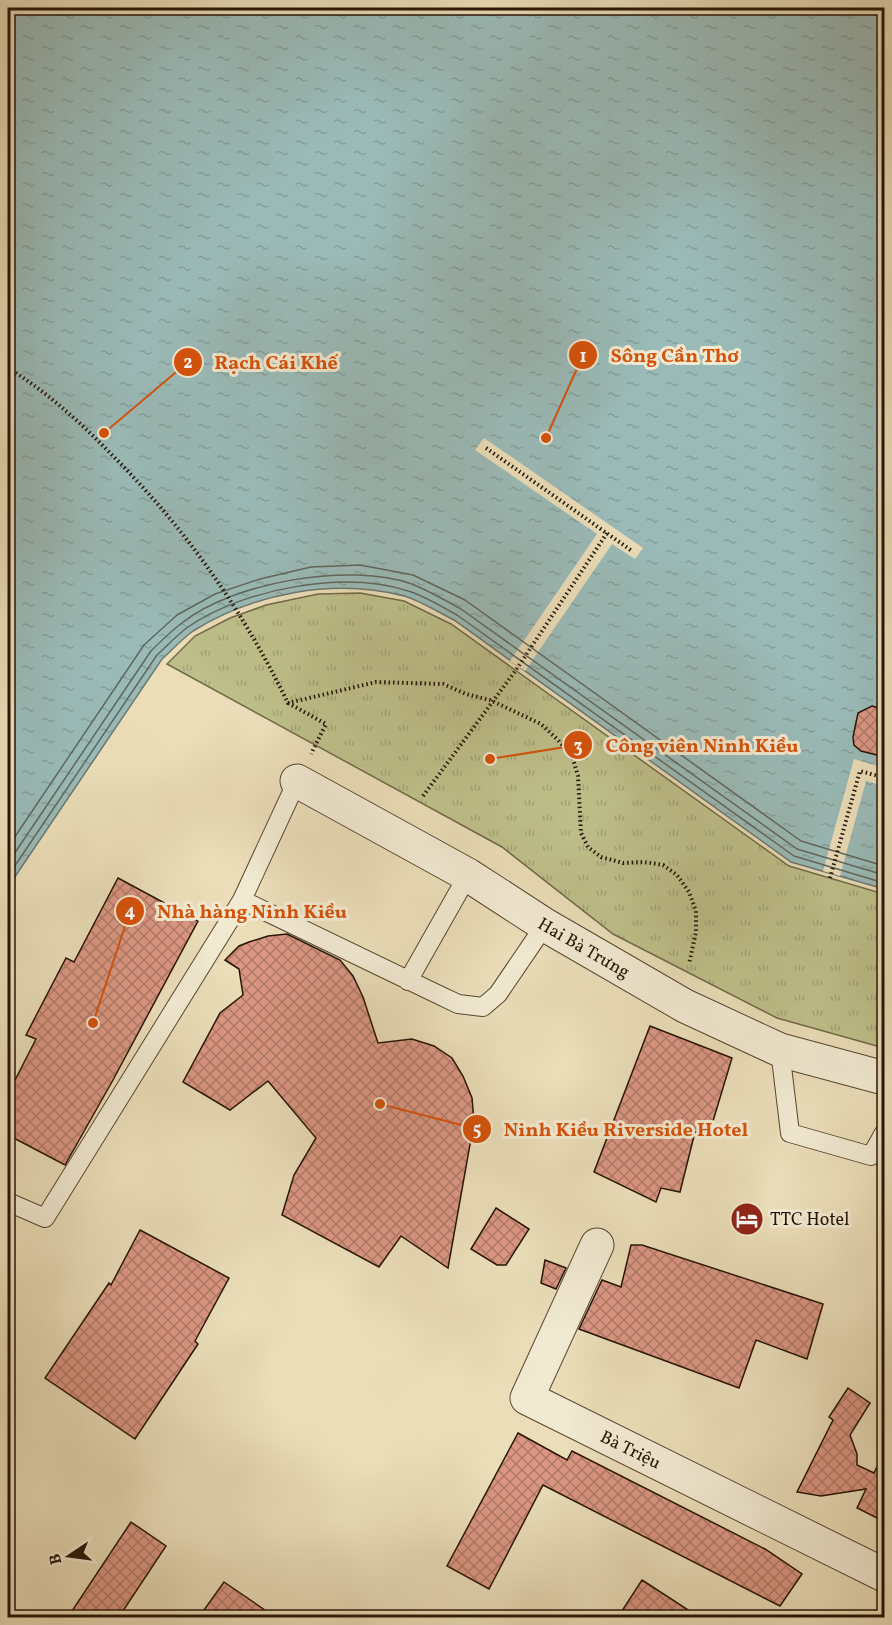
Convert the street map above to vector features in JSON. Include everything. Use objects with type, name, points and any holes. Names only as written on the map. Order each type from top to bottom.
[{"type":"street","name":"Hai Bà Trưng","points":[[297,781],[468,875],[545,925],[685,1006],[780,1050],[885,1078]]},
{"type":"street","name":"Bà Triệu","points":[[597,1245],[527,1398],[885,1575]]},
{"type":"lane","points":[[8,1202],[45,1218],[242,900],[297,781]]},
{"type":"lane","points":[[408,981],[468,875]]},
{"type":"lane","points":[[242,900],[458,1004],[483,1007],[498,994],[545,925]]},
{"type":"lane","points":[[780,1050],[790,1133],[871,1156],[885,1133]]},
{"type":"path","points":[[8,368],[76,418],[139,482],[176,524],[228,595],[288,703],[326,724],[297,781]]},
{"type":"path","points":[[486,448],[632,551]]},
{"type":"path","points":[[423,796],[516,670],[607,533]]},
{"type":"path","points":[[288,703],[376,682],[443,684],[493,702],[541,724],[573,759],[578,776],[581,833],[588,847],[601,857],[623,863],[644,862],[663,865],[677,876],[689,892],[696,911],[696,932],[688,964]]},
{"type":"path","points":[[830,878],[860,771],[882,777]]},
{"type":"green space","points":[[360,593],[404,601],[451,624],[789,866],[884,894],[884,1048],[777,1018],[613,934],[502,847],[167,664],[195,636],[230,618],[266,605],[318,594]]},
{"type":"water","points":[[8,8],[884,8],[884,889],[791,862],[454,620],[404,596],[350,589],[295,592],[268,598],[217,618],[185,637],[162,659],[8,887]]},
{"type":"pier","points":[[484,438],[643,548],[635,559],[612,544],[525,671],[510,661],[597,534],[475,450]]},
{"type":"pier","points":[[854,759],[884,768],[884,786],[866,781],[840,876],[823,871]]},
{"type":"building","points":[[872,706],[885,710],[885,757],[861,751],[854,745],[853,737],[858,713]]},
{"type":"building","points":[[118,878],[198,921],[65,1165],[8,1135],[8,1094],[36,1039],[26,1035],[66,958],[74,962]]},
{"type":"building","points":[[287,934],[340,960],[353,976],[363,997],[378,1043],[412,1039],[434,1046],[452,1058],[463,1076],[472,1098],[474,1122],[448,1268],[401,1236],[379,1267],[282,1215],[294,1175],[316,1138],[268,1081],[230,1110],[183,1082],[220,1013],[243,995],[239,969],[225,960],[239,946],[268,936]]},
{"type":"building","points":[[650,1026],[732,1058],[710,1131],[695,1132],[680,1192],[661,1188],[656,1202],[594,1172]]},
{"type":"building","points":[[496,1208],[529,1229],[506,1265],[497,1265],[471,1249]]},
{"type":"building","points":[[140,1230],[229,1278],[195,1341],[198,1344],[135,1439],[45,1378],[109,1283],[111,1285]]},
{"type":"building","points":[[631,1245],[642,1245],[823,1304],[807,1359],[756,1340],[739,1388],[579,1329],[602,1280],[621,1287]]},
{"type":"building","points":[[545,1260],[566,1268],[556,1289],[541,1283]]},
{"type":"building","points":[[848,1388],[870,1403],[850,1435],[857,1454],[857,1465],[874,1473],[885,1450],[885,1522],[857,1508],[866,1489],[821,1496],[797,1492],[833,1420],[829,1417]]},
{"type":"building","points":[[518,1433],[567,1460],[572,1451],[765,1549],[802,1574],[780,1606],[543,1485],[489,1589],[447,1566]]},
{"type":"building","points":[[131,1522],[166,1546],[119,1617],[68,1617]]},
{"type":"building","points":[[642,1580],[699,1617],[618,1617]]},
{"type":"building","points":[[224,1582],[275,1617],[199,1617]]},
{"type":"place","name":"Rạch Cái Khế","points":[[104,433]]},
{"type":"place","name":"Sông Cần Thơ","points":[[546,438]]},
{"type":"place","name":"Công viên Ninh Kiều","points":[[490,759]]},
{"type":"place","name":"Nhà hàng Ninh Kiều","points":[[93,1023]]},
{"type":"place","name":"Ninh Kiều Riverside Hotel","points":[[380,1104]]},
{"type":"place","name":"TTC Hotel","points":[[747,1219]]}]
